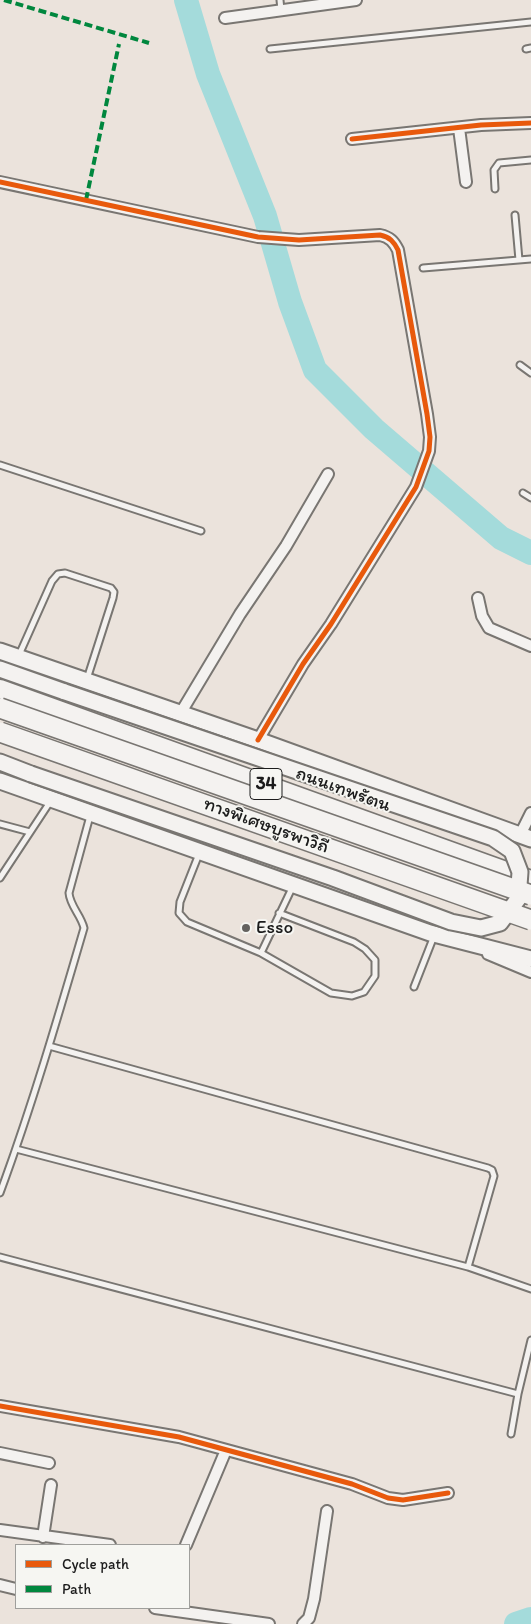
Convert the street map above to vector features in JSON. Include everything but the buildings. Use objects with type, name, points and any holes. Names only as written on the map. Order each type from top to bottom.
[{"type":"highway","name":"ถนนเทพรัตน","points":[[0,689],[531,880]]},
{"type":"highway","name":"ทางพิเศษบูรพาวิถี","points":[[0,708],[531,895]]},
{"type":"highway","name":"ทางพิเศษบูรพาวิถี","points":[[0,732],[531,920]]},
{"type":"highway","name":"34","points":[[0,741],[531,928]]},
{"type":"main road","name":"ถนนเทพรัตน","points":[[0,651],[258,740],[526,837]]},
{"type":"main road","points":[[0,669],[493,838],[512,851],[520,872],[518,899],[500,923],[481,928],[451,922],[333,878],[0,762]]},
{"type":"main road","points":[[0,781],[435,934],[531,959]]},
{"type":"street","points":[[225,18],[280,5],[356,0]]},
{"type":"street","points":[[352,139],[458,128],[531,123]]},
{"type":"street","points":[[458,128],[466,182]]},
{"type":"street","points":[[0,182],[258,237],[299,240],[387,236],[394,242],[398,250],[426,405],[430,437],[429,451],[416,487],[331,624],[303,664],[258,740]]},
{"type":"street","points":[[180,714],[240,614],[286,546],[328,474]]},
{"type":"street","points":[[478,598],[482,616],[489,628],[531,646]]},
{"type":"street","points":[[526,837],[531,813]]},
{"type":"street","points":[[468,944],[531,972]]},
{"type":"street","points":[[0,1406],[179,1437],[352,1484],[388,1498],[403,1500],[448,1492]]},
{"type":"street","points":[[186,1544],[226,1450]]},
{"type":"street","points":[[0,1452],[49,1462]]},
{"type":"street","points":[[43,1537],[51,1485]]},
{"type":"street","points":[[303,1624],[309,1618],[314,1599],[327,1511]]},
{"type":"street","points":[[0,1530],[102,1544]]},
{"type":"street","points":[[0,1585],[15,1589]]},
{"type":"street","points":[[167,1609],[270,1624]]},
{"type":"lane","points":[[270,50],[531,22]]},
{"type":"lane","points":[[494,189],[494,170],[499,163],[531,160]]},
{"type":"lane","points":[[515,215],[518,260]]},
{"type":"lane","points":[[422,268],[531,259]]},
{"type":"lane","points":[[520,365],[531,373]]},
{"type":"lane","points":[[0,465],[201,531]]},
{"type":"lane","points":[[523,493],[531,498]]},
{"type":"lane","points":[[18,657],[52,581],[58,574],[65,573],[111,588],[114,592],[113,598],[86,682]]},
{"type":"lane","points":[[0,878],[52,799]]},
{"type":"lane","points":[[0,1193],[49,1046],[84,928],[82,918],[69,900],[69,893],[90,813]]},
{"type":"lane","points":[[0,824],[30,832]]},
{"type":"lane","points":[[200,851],[180,902],[179,913],[187,922],[261,953],[331,993],[352,996],[364,992],[375,976],[375,960],[365,949],[354,942],[280,913]]},
{"type":"lane","points":[[261,953],[294,884]]},
{"type":"lane","points":[[414,987],[435,934]]},
{"type":"lane","points":[[49,1046],[492,1170],[494,1176],[468,1267]]},
{"type":"lane","points":[[16,1149],[468,1267],[531,1289]]},
{"type":"lane","points":[[0,1257],[518,1394]]},
{"type":"lane","points":[[511,1434],[531,1340]]},
{"type":"waterway","points":[[186,0],[208,74],[265,216],[290,302],[315,370],[374,429],[501,538],[531,553]]},
{"type":"waterway","points":[[516,1624],[531,1619]]},
{"type":"marked path","points":[[4,0],[149,43]]},
{"type":"marked path","points":[[86,200],[119,44]]},
{"type":"cycle path","points":[[352,139],[481,125],[531,123]]},
{"type":"cycle path","points":[[0,182],[258,237],[299,240],[380,235],[391,240],[398,250],[427,414],[430,437],[429,451],[416,487],[331,624],[303,664],[258,740]]},
{"type":"cycle path","points":[[0,1406],[179,1437],[352,1484],[388,1498],[403,1500],[448,1493]]},
{"type":"place","name":"Esso","points":[[246,928]]}]
